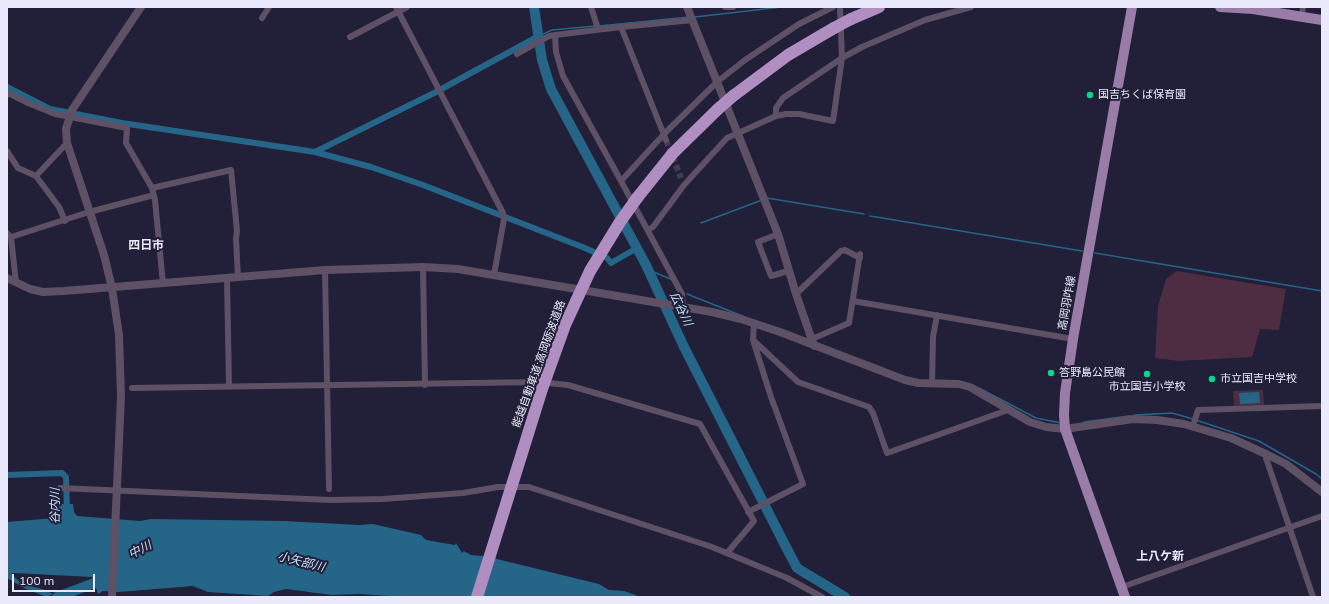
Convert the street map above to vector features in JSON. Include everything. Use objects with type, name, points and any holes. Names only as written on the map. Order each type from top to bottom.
[{"type":"highway","name":"能越自動車道;高岡砺波道路","points":[[477,597],[542,389],[565,325],[594,265],[637,198],[673,153],[733,96],[788,55],[834,28],[879,7]]},
{"type":"main road","name":"高岡羽咋線","points":[[1126,597],[1065,429],[1065,393],[1132,7]]},
{"type":"main road","points":[[1220,7],[1302,11],[1322,20]]},
{"type":"street","points":[[112,597],[121,354],[112,288],[67,143],[66,128],[70,114],[141,7]]},
{"type":"street","points":[[262,18],[270,7]]},
{"type":"street","points":[[350,37],[398,9],[407,7]]},
{"type":"street","points":[[591,7],[597,26]]},
{"type":"street","points":[[725,7],[733,7]]},
{"type":"street","points":[[621,181],[717,82],[745,60],[799,24],[833,7]]},
{"type":"street","points":[[648,230],[653,227],[684,185],[727,138],[776,116],[798,114],[833,121],[842,58],[840,7]]},
{"type":"street","points":[[776,116],[776,108],[783,98],[842,58],[862,47],[925,20],[971,7]]},
{"type":"street","points":[[398,9],[503,213],[504,219],[494,275]]},
{"type":"street","points":[[517,54],[542,40],[555,35],[597,26],[621,27],[690,14],[778,234],[788,271],[813,342]]},
{"type":"street","points":[[621,27],[665,137]]},
{"type":"street","points":[[555,35],[556,52],[563,76],[682,294],[680,307]]},
{"type":"street","points":[[7,95],[8,93],[28,103],[127,128],[126,143],[152,188],[154,195],[163,284]]},
{"type":"street","points":[[36,176],[67,143]]},
{"type":"street","points":[[7,151],[18,168],[36,176],[59,207],[65,221]]},
{"type":"street","points":[[152,188],[231,170],[237,231],[238,277]]},
{"type":"street","points":[[681,178],[684,185]]},
{"type":"street","points":[[16,284],[9,235],[65,221],[89,212],[154,195]]},
{"type":"street","points":[[778,234],[758,242],[771,276],[788,271]]},
{"type":"street","points":[[796,294],[841,251],[845,250],[860,256],[849,323],[813,342]]},
{"type":"street","points":[[423,267],[425,385]]},
{"type":"street","points":[[7,278],[16,284],[43,292],[112,288],[326,270],[423,267],[458,269],[712,312],[813,342],[904,380],[933,381],[970,387],[1030,422],[1046,427],[1065,429],[1133,419],[1157,420],[1193,426],[1231,438],[1286,464],[1322,492]]},
{"type":"street","points":[[326,270],[329,489]]},
{"type":"street","points":[[227,278],[229,386]]},
{"type":"street","points":[[853,301],[1073,340]]},
{"type":"street","points":[[933,381],[933,337],[937,315]]},
{"type":"street","points":[[748,512],[803,484],[771,397],[753,340],[754,324]]},
{"type":"street","points":[[753,340],[798,382],[869,407],[873,413],[887,453],[1008,410]]},
{"type":"street","points":[[132,388],[425,385],[538,382],[568,385],[700,424],[754,521],[727,553]]},
{"type":"street","points":[[1193,426],[1198,410],[1322,406]]},
{"type":"street","points":[[1268,455],[1266,458],[1313,597]]},
{"type":"street","points":[[60,488],[116,492],[330,500],[383,499],[463,493],[498,487],[529,487],[727,553],[787,578],[822,597]]},
{"type":"street","points":[[1122,587],[1322,516]]},
{"type":"shaded area","points":[[1177,271],[1286,289],[1279,330],[1260,329],[1252,357],[1179,361],[1155,358],[1158,306],[1166,279]]},
{"type":"shaded area","points":[[1263,390],[1264,405],[1234,406],[1233,391]]},
{"type":"water","points":[[1259,392],[1260,403],[1240,404],[1239,393]]},
{"type":"water","name":"小矢部川","points":[[59,504],[73,504],[74,512],[77,516],[140,521],[151,519],[284,521],[359,525],[373,524],[421,535],[426,540],[455,545],[456,543],[462,553],[464,551],[471,555],[494,557],[599,584],[609,590],[624,591],[641,597],[403,597],[360,594],[332,595],[286,589],[274,592],[268,596],[208,592],[193,586],[119,592],[103,591],[98,594],[92,577],[11,574],[22,584],[42,589],[53,594],[47,597],[26,589],[7,578],[7,522],[55,518],[59,512]]},
{"type":"waterway","name":"広谷川","points":[[534,7],[542,60],[551,89],[646,265],[684,347],[797,568],[845,597]]},
{"type":"waterway","points":[[695,17],[782,7]]},
{"type":"waterway","points":[[599,26],[689,17]]},
{"type":"waterway","points":[[537,37],[552,30],[595,26]]},
{"type":"waterway","points":[[315,152],[436,92],[537,37]]},
{"type":"waterway","points":[[7,87],[50,109],[122,123],[315,152],[371,167],[423,185],[585,248],[607,258],[611,263],[637,248]]},
{"type":"waterway","points":[[767,198],[864,214]]},
{"type":"waterway","points":[[701,223],[762,200]]},
{"type":"waterway","points":[[870,216],[1082,251]]},
{"type":"waterway","points":[[1095,253],[1322,291]]},
{"type":"waterway","points":[[649,270],[673,280]]},
{"type":"waterway","points":[[687,294],[745,317]]},
{"type":"waterway","points":[[979,388],[1036,418],[1061,423]]},
{"type":"waterway","points":[[1135,415],[1172,413],[1193,419]]},
{"type":"waterway","points":[[1084,422],[1129,416]]},
{"type":"waterway","points":[[1196,420],[1259,441],[1322,479]]},
{"type":"waterway","name":"谷内川","points":[[7,475],[62,473],[66,477],[67,512]]},
{"type":"waterway","name":"中川","points":[[57,597],[108,578]]},
{"type":"tunnel","points":[[666,140],[681,178]]},
{"type":"place","name":"国吉ちくば保育園","points":[[1090,95]]},
{"type":"place","name":"答野島公民館","points":[[1051,373]]},
{"type":"place","name":"市立国吉小学校","points":[[1147,374]]},
{"type":"place","name":"市立国吉中学校","points":[[1212,379]]},
{"type":"district","name":"四日市","points":[[146,245]]},
{"type":"district","name":"上八ケ新","points":[[1160,556]]}]
